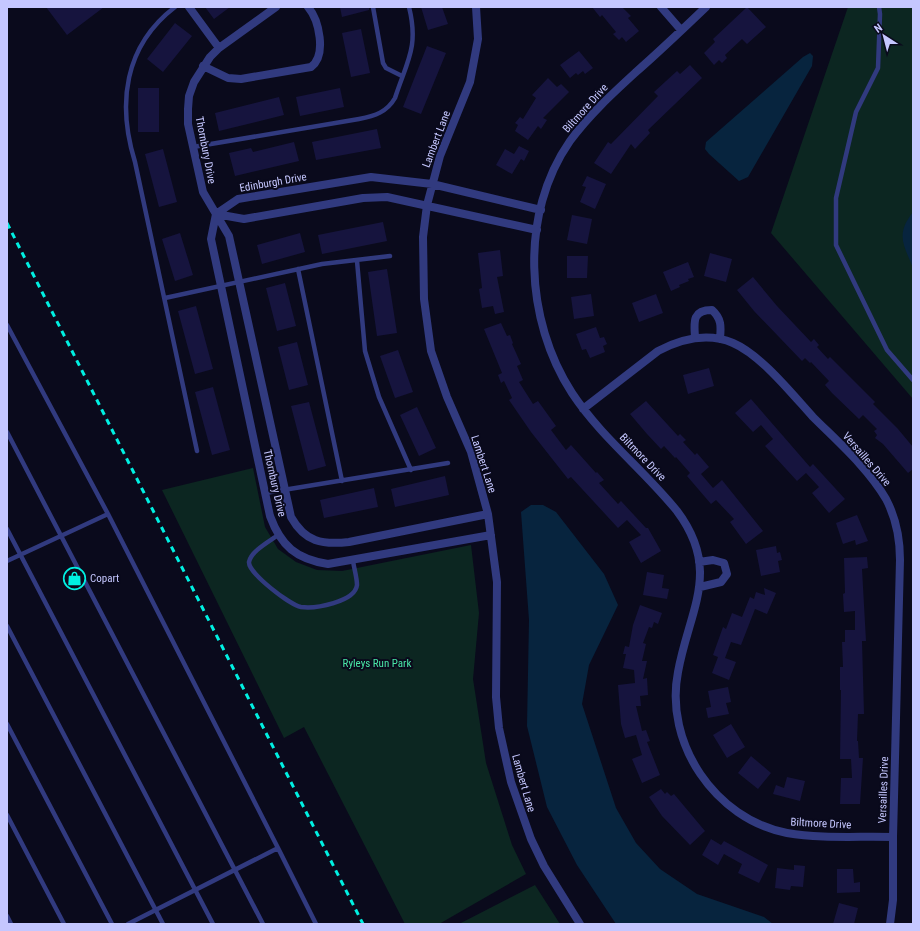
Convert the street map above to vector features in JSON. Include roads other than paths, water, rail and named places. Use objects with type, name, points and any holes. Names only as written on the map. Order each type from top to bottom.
[{"type":"street","points":[[188,7],[219,48]]},
{"type":"street","name":"Thornbury Drive","points":[[276,7],[219,48],[203,66],[194,82],[189,96],[188,124],[203,192],[230,236],[291,517],[297,528],[306,536],[318,541],[332,544],[349,542],[488,514]]},
{"type":"street","points":[[203,66],[228,78],[241,79],[311,67],[318,59],[320,50],[315,18],[308,7]]},
{"type":"street","name":"Lambert Lane","points":[[476,7],[478,39],[470,82],[440,156],[427,205],[423,237],[422,265],[424,299],[431,351],[447,397],[471,452],[488,514],[497,582],[496,697],[499,728],[510,782],[531,839],[544,866],[580,924]]},
{"type":"street","points":[[661,7],[681,30]]},
{"type":"street","name":"Biltmore Drive","points":[[706,7],[612,93],[583,124],[569,143],[557,165],[541,210],[537,230],[536,291],[544,332],[560,374],[583,409],[668,499],[681,516],[691,534],[699,562],[700,587],[678,672],[676,704],[678,723],[683,742],[690,758],[701,776],[725,801],[747,818],[786,832],[806,835],[893,837]]},
{"type":"street","name":"Edinburgh Drive","points":[[216,214],[238,199],[359,178],[384,178],[432,184],[541,210]]},
{"type":"street","points":[[216,214],[244,219],[374,197],[387,197],[537,230]]},
{"type":"street","name":"Thornbury Drive","points":[[216,214],[211,239],[270,516],[278,535],[295,553],[305,560],[328,564],[353,561],[491,534]]},
{"type":"street","points":[[695,338],[694,322],[696,316],[700,312],[712,310],[719,318],[721,324],[720,339]]},
{"type":"street","name":"Versailles Drive","points":[[583,409],[658,351],[671,344],[695,338],[720,339],[733,343],[757,358],[864,470],[879,488],[892,512],[900,545],[893,837],[893,900],[890,924]]},
{"type":"street","points":[[699,562],[719,560],[724,564],[727,574],[721,582],[700,587]]},
{"type":"lane","points":[[175,7],[159,22],[137,52],[127,80],[125,104],[128,140],[165,298],[197,451]]},
{"type":"lane","points":[[373,7],[383,63],[386,68],[402,76]]},
{"type":"lane","points":[[193,147],[372,117],[381,113],[392,104],[412,51],[414,37],[409,7]]},
{"type":"lane","points":[[878,7],[880,14],[878,68],[856,112],[836,198],[836,245],[887,350],[913,380]]},
{"type":"lane","points":[[165,298],[322,264],[390,256]]},
{"type":"lane","points":[[357,260],[365,351],[379,397],[411,470]]},
{"type":"lane","points":[[298,269],[342,481]]},
{"type":"lane","points":[[7,325],[108,514],[316,924]]},
{"type":"lane","points":[[7,432],[263,924]]},
{"type":"lane","points":[[265,493],[448,463]]},
{"type":"lane","points":[[7,561],[108,514]]},
{"type":"lane","points":[[7,529],[213,924]]},
{"type":"lane","points":[[278,535],[256,551],[249,564],[251,570],[257,576],[292,603],[300,607],[344,601],[354,593],[356,585],[353,561]]},
{"type":"lane","points":[[7,626],[163,924]]},
{"type":"lane","points":[[7,724],[112,924]]},
{"type":"lane","points":[[7,815],[64,924]]},
{"type":"lane","points":[[128,924],[278,848]]},
{"type":"lane","points":[[7,916],[11,924]]},
{"type":"water","points":[[810,53],[813,56],[812,66],[748,177],[739,181],[709,154],[705,149],[706,142],[803,57]]},
{"type":"water","points":[[913,212],[913,268],[904,246],[903,234],[907,220]]},
{"type":"water","points":[[531,505],[543,505],[556,512],[604,574],[618,605],[589,665],[582,704],[616,808],[636,843],[660,869],[697,894],[764,917],[773,924],[616,924],[577,865],[547,807],[527,726],[529,620],[521,512]]},
{"type":"railway","points":[[7,223],[363,924]]},
{"type":"place","name":"Copart","points":[[75,578]]},
{"type":"park label","name":"Ryleys Run Park","points":[[377,663]]}]
